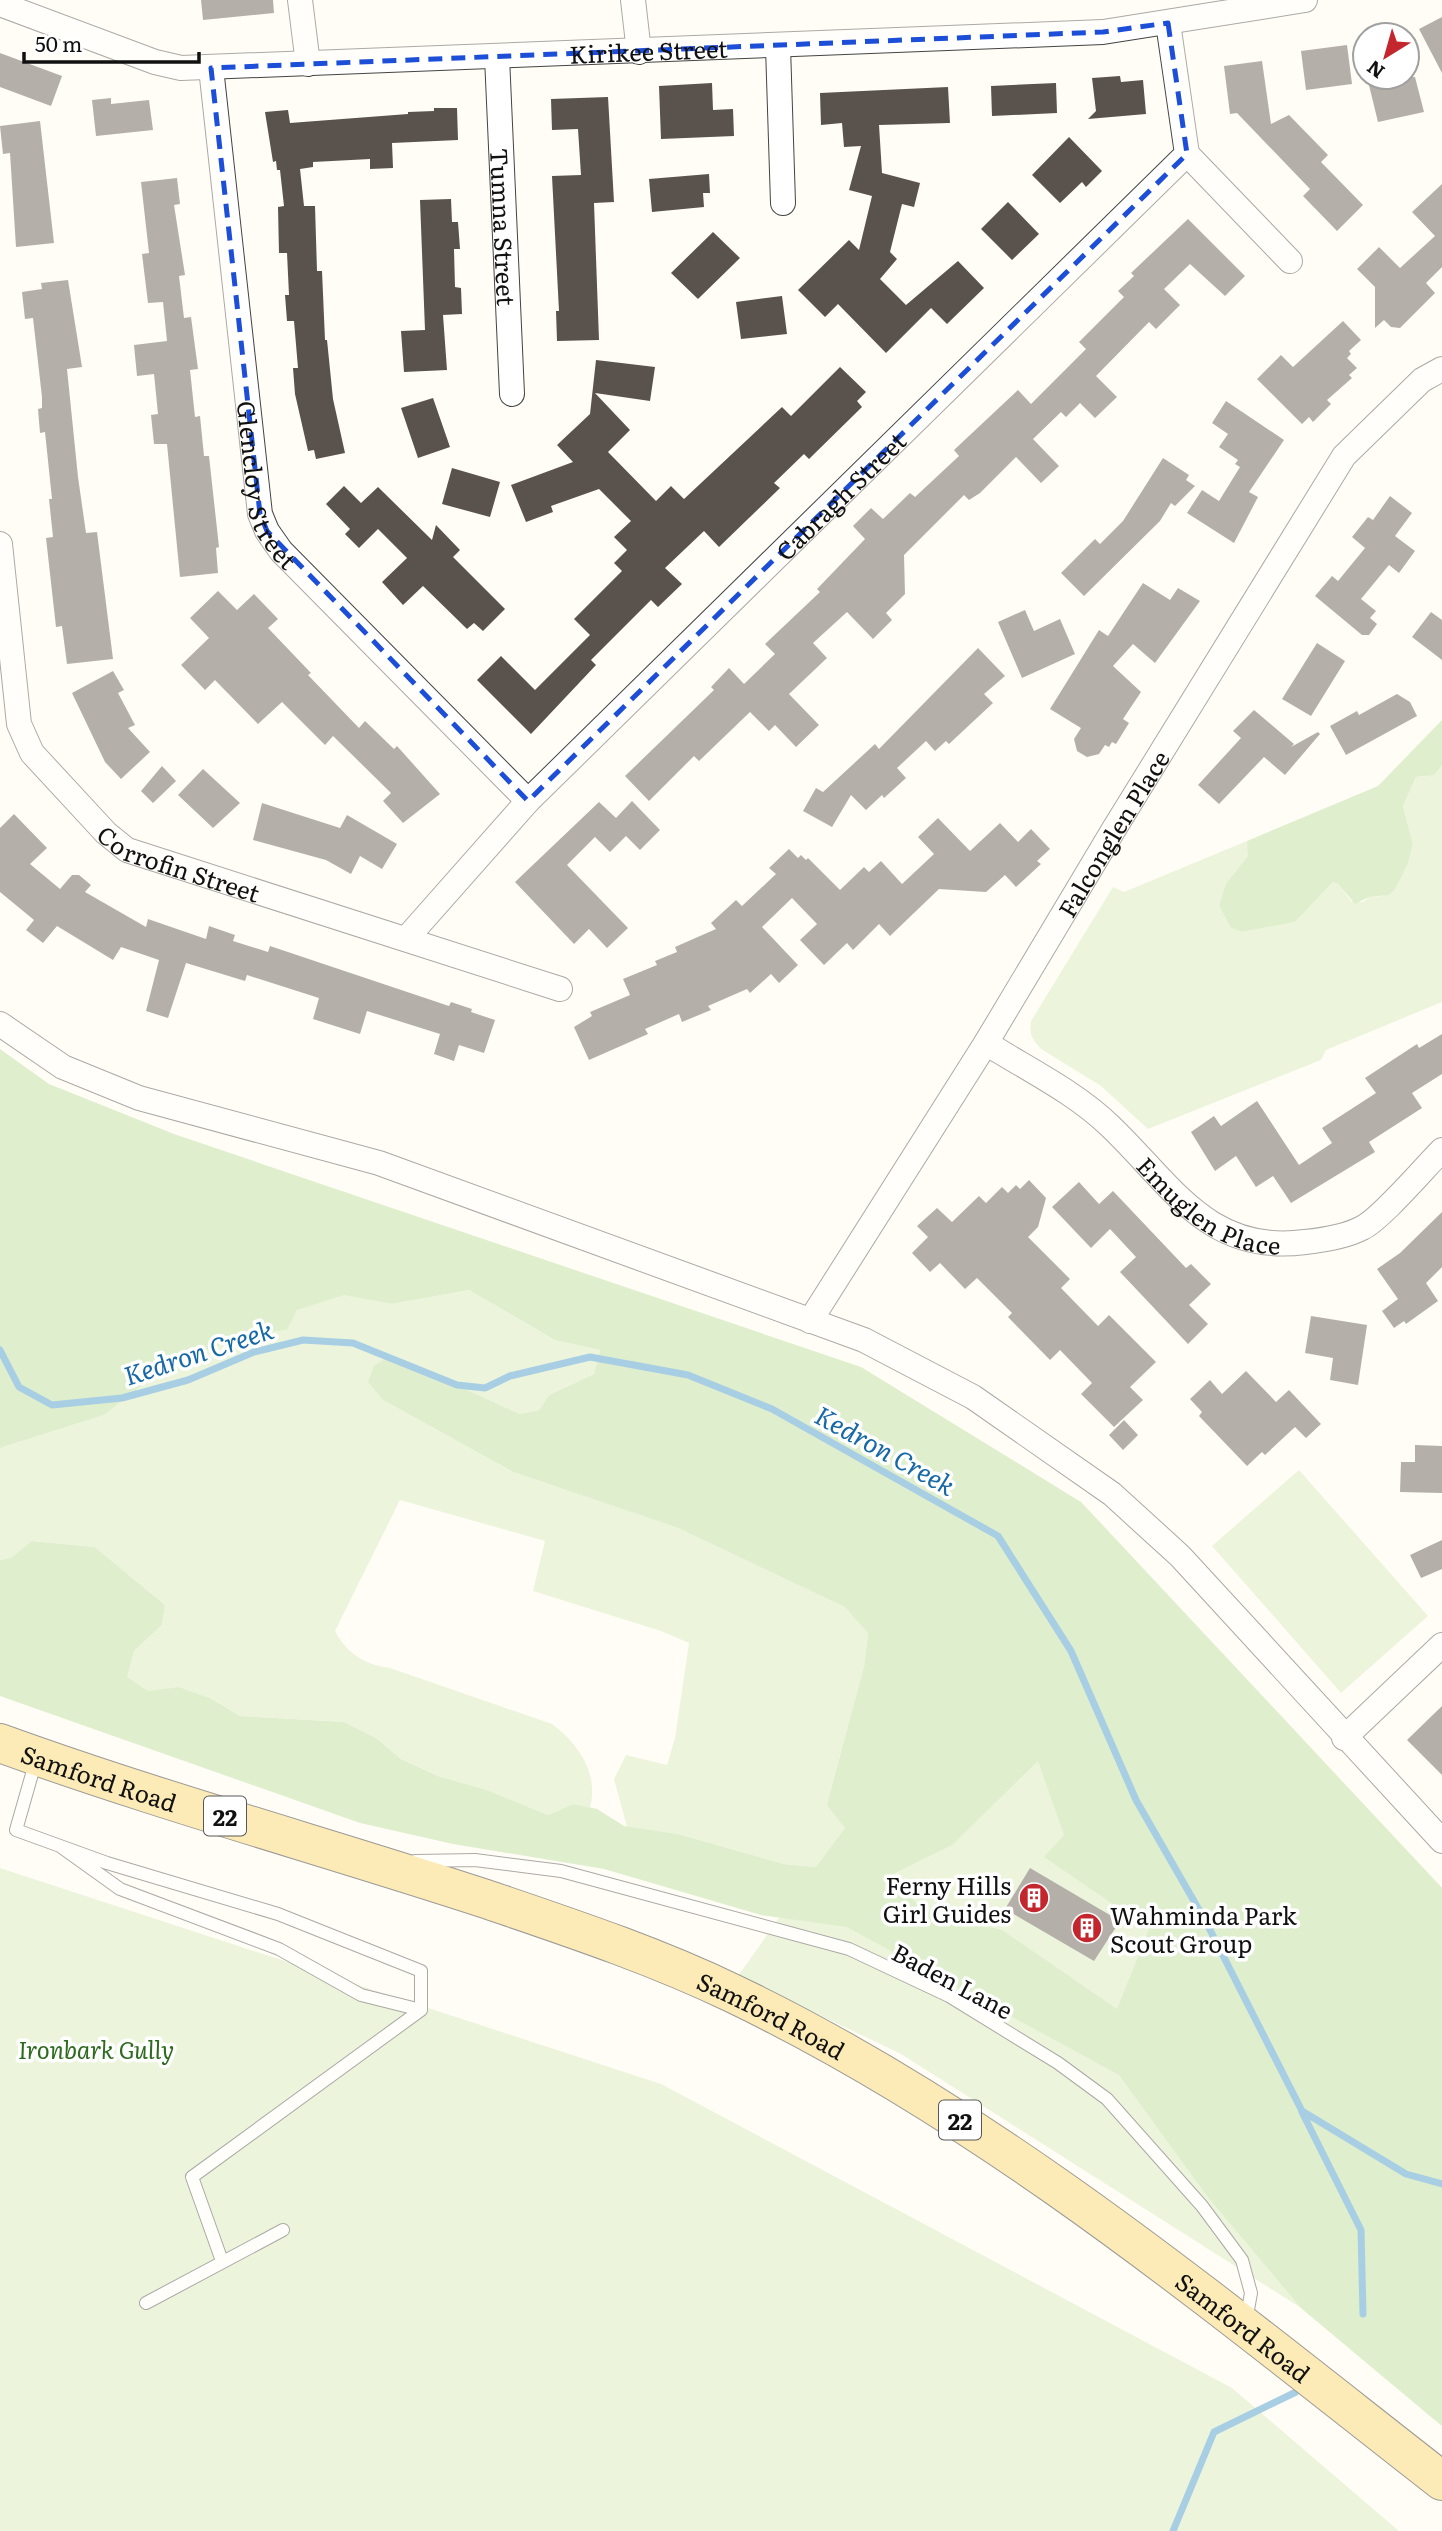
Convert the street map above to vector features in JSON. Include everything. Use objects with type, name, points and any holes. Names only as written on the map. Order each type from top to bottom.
[{"type":"main road","name":"Samford Road","points":[[0,1743],[544,1919],[729,1991],[810,2032],[985,2136],[1077,2200],[1245,2327],[1442,2482]]},
{"type":"street","points":[[300,0],[307,64]]},
{"type":"street","points":[[633,0],[639,52]]},
{"type":"street","name":"Kirikee Street","points":[[0,5],[155,62],[181,68],[211,68],[1103,32],[1305,0]]},
{"type":"street","points":[[1168,23],[1187,154],[1290,261]]},
{"type":"street","points":[[778,47],[783,203]]},
{"type":"street","name":"Tumna Street","points":[[497,57],[512,394]]},
{"type":"street","name":"Glencloy Street","points":[[211,68],[260,514],[267,531],[281,551],[528,801]]},
{"type":"street","name":"Cabragh Street","points":[[406,939],[528,801],[1187,154]]},
{"type":"street","name":"Falconglen Place","points":[[810,1321],[986,1043],[1114,829],[1345,456],[1422,380],[1442,369]]},
{"type":"street","name":"Corrofin Street","points":[[0,544],[19,724],[32,753],[106,833],[127,850],[560,989]]},
{"type":"street","points":[[0,1024],[63,1067],[139,1098],[379,1163],[864,1340],[973,1397],[1112,1494],[1180,1556],[1344,1738],[1442,1841]]},
{"type":"street","name":"Emuglen Place","points":[[986,1043],[1079,1100],[1109,1124],[1177,1196],[1208,1223],[1240,1238],[1282,1245],[1325,1240],[1364,1228],[1442,1150]]},
{"type":"street","points":[[1344,1738],[1442,1645]]},
{"type":"lane","points":[[37,1757],[16,1830],[278,1914],[421,1971],[421,2010]]},
{"type":"lane","points":[[60,1846],[120,1888],[279,1949],[361,1995],[421,2010]]},
{"type":"lane","name":"Baden Lane","points":[[369,1861],[475,1860],[561,1871],[849,1949],[949,1996],[1058,2063],[1107,2099],[1202,2206],[1241,2260],[1251,2293],[1245,2327]]},
{"type":"lane","points":[[222,2261],[192,2177],[421,2010]]},
{"type":"lane","points":[[146,2303],[283,2230]]},
{"type":"highlighted area","points":[[1168,23],[1187,154],[528,801],[267,531],[260,514],[211,68],[1103,32]]},
{"type":"green space","points":[[1442,720],[1442,765],[1434,775],[1416,777],[1403,806],[1413,844],[1408,864],[1396,888],[1389,895],[1369,897],[1355,904],[1338,884],[1333,882],[1295,922],[1242,932],[1231,928],[1219,906],[1225,885],[1248,856],[1247,841],[1378,786]]},
{"type":"green space","points":[[1442,765],[1442,1002],[1326,1050],[1321,1060],[1148,1129],[1101,1086],[1041,1049],[1033,1039],[1031,1021],[1113,887],[1124,892],[1247,841],[1249,856],[1225,885],[1219,906],[1231,928],[1242,932],[1295,922],[1333,882],[1338,884],[1351,901],[1363,902],[1369,897],[1383,896],[1396,888],[1408,864],[1413,844],[1403,806],[1416,777],[1427,776]]},
{"type":"green space","points":[[0,1049],[49,1084],[174,1134],[861,1367],[1081,1502],[1442,1888],[1442,2426],[1301,2308],[1207,2196],[1119,2075],[847,1927],[761,1915],[604,1869],[453,1844],[360,1823],[0,1696],[0,1560],[11,1558],[32,1541],[95,1547],[165,1605],[162,1625],[134,1651],[127,1677],[148,1691],[179,1687],[210,1698],[240,1716],[344,1722],[376,1738],[401,1759],[438,1776],[487,1790],[548,1815],[573,1804],[597,1809],[624,1826],[678,1834],[784,1864],[816,1867],[845,1828],[827,1805],[864,1667],[868,1633],[845,1607],[678,1528],[513,1472],[383,1400],[368,1382],[374,1366],[386,1358],[404,1361],[520,1414],[539,1410],[549,1395],[594,1374],[600,1350],[555,1340],[469,1290],[392,1304],[344,1295],[297,1310],[287,1330],[242,1336],[165,1368],[104,1415],[0,1448]],"holes":[[[1038,1761],[1064,1835],[1044,1857],[1149,1929],[1117,2009],[1002,1930],[920,1909],[895,1873],[952,1845]]]},
{"type":"green space","points":[[469,1290],[555,1340],[600,1350],[594,1374],[549,1395],[539,1410],[520,1414],[404,1361],[383,1400],[513,1472],[678,1528],[846,1607],[868,1633],[864,1667],[1081,1502],[1442,1888],[1442,2426],[1301,2308],[901,2054],[738,1976],[815,1867],[784,1864],[678,1834],[627,1827],[614,1779],[626,1755],[667,1765],[675,1738],[689,1643],[661,1631],[533,1591],[545,1541],[400,1500],[335,1631],[351,1652],[365,1661],[552,1724],[562,1732],[585,1761],[592,1783],[590,1808],[573,1804],[548,1815],[487,1790],[438,1776],[401,1759],[376,1738],[344,1722],[240,1716],[210,1698],[179,1687],[149,1692],[126,1678],[134,1651],[162,1625],[165,1605],[95,1547],[33,1541],[11,1558],[0,1560],[0,1448],[104,1415],[165,1368],[242,1336],[287,1330],[296,1310],[344,1294],[392,1304]]},
{"type":"green space","points":[[1299,1470],[1428,1616],[1341,1693],[1212,1546]]},
{"type":"green space","name":"Ironbark Gully","points":[[0,1868],[661,2084],[1232,2388],[1399,2531],[0,2531]]},
{"type":"building","points":[[201,0],[273,0],[274,13],[203,20]]},
{"type":"building","points":[[1442,17],[1442,73],[1421,33],[1421,28]]},
{"type":"building","points":[[1347,45],[1351,84],[1306,90],[1301,51]]},
{"type":"building","points":[[0,53],[62,76],[51,106],[0,87]]},
{"type":"building","points":[[1262,61],[1271,124],[1289,115],[1328,155],[1321,162],[1363,205],[1337,231],[1303,196],[1310,189],[1237,113],[1230,114],[1224,66]]},
{"type":"building","points":[[1120,76],[1121,82],[1143,80],[1146,114],[1088,119],[1096,111],[1092,78]]},
{"type":"building","points":[[712,83],[713,110],[733,109],[734,136],[661,139],[659,86]]},
{"type":"building","points":[[1056,83],[1057,113],[992,116],[991,86]]},
{"type":"building","points":[[948,87],[950,123],[879,125],[882,173],[920,183],[914,207],[902,204],[890,252],[897,259],[880,279],[906,305],[958,261],[984,288],[947,324],[931,308],[886,353],[838,304],[825,317],[798,290],[849,240],[859,250],[872,196],[849,190],[861,146],[844,147],[842,123],[821,125],[820,93]]},
{"type":"building","points":[[1370,91],[1419,91],[1424,112],[1378,122]]},
{"type":"building","points":[[608,97],[614,202],[594,203],[599,340],[557,341],[556,311],[559,311],[552,176],[581,175],[578,129],[552,130],[551,99]]},
{"type":"building","points":[[111,98],[111,104],[149,100],[153,130],[96,136],[92,100]]},
{"type":"building","points":[[434,108],[457,108],[458,140],[392,143],[393,168],[370,169],[370,159],[313,162],[313,167],[300,169],[304,206],[315,206],[317,271],[322,271],[325,340],[333,399],[345,453],[316,459],[314,450],[308,451],[295,394],[293,368],[298,368],[294,321],[287,321],[287,253],[279,253],[278,207],[284,206],[280,170],[277,170],[276,161],[273,162],[265,112],[288,110],[290,123],[408,114],[434,111]]},
{"type":"building","points":[[40,121],[54,243],[16,247],[10,153],[3,154],[0,126]]},
{"type":"building","points":[[1069,137],[1102,171],[1086,187],[1082,182],[1060,203],[1032,175]]},
{"type":"building","points":[[709,174],[710,193],[703,193],[704,207],[652,212],[649,179]]},
{"type":"building","points":[[177,178],[180,204],[174,205],[185,275],[179,276],[184,318],[191,317],[198,369],[190,370],[195,417],[200,416],[204,456],[209,456],[219,547],[216,548],[218,573],[180,577],[167,444],[154,444],[151,415],[158,414],[154,374],[137,376],[134,345],[167,341],[163,302],[148,303],[142,254],[149,253],[141,182]]},
{"type":"building","points":[[1442,184],[1442,267],[1426,283],[1435,293],[1400,328],[1391,327],[1384,320],[1375,328],[1375,287],[1357,269],[1379,247],[1400,268],[1435,236],[1412,212]]},
{"type":"building","points":[[451,199],[452,222],[458,222],[460,249],[454,249],[455,287],[461,288],[462,314],[443,315],[447,370],[404,372],[401,331],[425,330],[420,200]]},
{"type":"building","points":[[1008,202],[1039,234],[1012,260],[981,229]]},
{"type":"building","points":[[1188,219],[1245,276],[1225,296],[1190,264],[1164,289],[1180,305],[1156,329],[1149,322],[1096,376],[1117,397],[1095,418],[1080,403],[1066,417],[1061,412],[1033,439],[1059,466],[1041,483],[1016,457],[980,493],[969,500],[964,495],[904,555],[905,594],[886,613],[892,620],[873,639],[847,612],[813,643],[827,658],[789,694],[819,725],[796,747],[775,725],[769,731],[750,712],[699,761],[694,756],[649,801],[625,776],[714,690],[711,687],[729,668],[744,684],[775,654],[765,644],[820,592],[817,589],[865,539],[853,526],[871,508],[883,519],[910,493],[915,497],[959,456],[954,450],[1018,390],[1031,404],[1086,349],[1079,342],[1124,297],[1118,291],[1134,276],[1131,273]]},
{"type":"building","points":[[713,232],[740,258],[698,299],[671,273]]},
{"type":"building","points":[[68,280],[82,367],[67,369],[78,477],[86,533],[97,532],[113,659],[67,664],[62,626],[56,627],[46,538],[53,537],[49,499],[52,499],[45,432],[40,433],[38,409],[42,408],[42,397],[33,318],[25,319],[22,292],[42,289],[41,283]]},
{"type":"building","points":[[782,296],[787,334],[741,339],[736,302]]},
{"type":"building","points":[[1343,321],[1361,340],[1349,351],[1351,354],[1347,358],[1357,368],[1349,375],[1352,378],[1327,400],[1331,404],[1313,422],[1309,417],[1302,424],[1257,379],[1281,355],[1293,367]]},
{"type":"building","points":[[596,360],[655,367],[650,401],[595,393],[630,430],[608,452],[656,501],[671,486],[684,499],[782,407],[791,416],[840,367],[866,392],[857,401],[862,407],[809,459],[804,454],[774,483],[780,488],[719,547],[704,531],[665,568],[682,584],[658,607],[651,600],[591,660],[596,665],[531,734],[477,680],[501,656],[535,690],[590,635],[574,619],[622,571],[614,563],[627,550],[614,537],[631,521],[599,489],[551,506],[553,512],[526,522],[511,485],[573,462],[557,445],[590,414]]},
{"type":"building","points":[[433,398],[450,447],[418,458],[401,408]]},
{"type":"building","points":[[1226,401],[1284,440],[1249,492],[1258,497],[1234,543],[1187,513],[1202,490],[1219,501],[1240,467],[1235,464],[1238,460],[1219,447],[1228,434],[1212,423]]},
{"type":"building","points":[[1163,458],[1189,475],[1186,480],[1195,486],[1175,506],[1171,503],[1160,521],[1084,596],[1061,573],[1095,539],[1100,544],[1123,521]]},
{"type":"building","points":[[452,468],[500,482],[490,517],[442,504]]},
{"type":"building","points":[[344,486],[361,503],[378,487],[432,540],[436,525],[460,550],[453,557],[505,609],[483,631],[474,623],[467,629],[423,586],[403,605],[382,582],[407,558],[378,529],[359,548],[345,534],[350,529],[326,504]]},
{"type":"building","points":[[1390,496],[1412,513],[1395,536],[1415,551],[1399,573],[1389,565],[1361,599],[1376,611],[1370,618],[1377,624],[1369,635],[1362,635],[1315,596],[1332,576],[1338,581],[1365,548],[1352,537],[1368,517],[1373,520]]},
{"type":"building","points":[[1143,583],[1170,600],[1178,588],[1200,601],[1155,663],[1133,644],[1113,666],[1141,692],[1123,719],[1129,723],[1116,744],[1112,742],[1109,747],[1105,745],[1099,754],[1087,757],[1077,751],[1074,739],[1081,728],[1050,709],[1099,630],[1108,636]]},
{"type":"building","points":[[218,591],[237,610],[254,594],[278,619],[268,628],[311,673],[308,675],[359,728],[365,721],[394,749],[397,746],[440,794],[403,823],[383,801],[391,793],[333,736],[325,745],[282,702],[258,724],[215,680],[205,690],[181,665],[209,638],[190,618]]},
{"type":"building","points":[[1025,610],[1034,631],[1060,619],[1075,654],[1022,678],[998,622]]},
{"type":"building","points":[[1431,612],[1442,620],[1442,660],[1412,637]]},
{"type":"building","points":[[1317,643],[1345,661],[1311,716],[1282,699]]},
{"type":"building","points":[[978,648],[1005,676],[984,694],[993,703],[949,744],[946,741],[935,751],[926,741],[897,768],[906,778],[866,810],[851,795],[832,827],[803,811],[816,788],[823,792],[875,744],[879,749]]},
{"type":"building","points":[[113,671],[124,690],[118,693],[135,725],[128,728],[150,752],[121,779],[105,762],[72,693]]},
{"type":"building","points":[[1397,694],[1410,702],[1417,716],[1346,755],[1330,726],[1357,711],[1359,715]]},
{"type":"building","points":[[1254,710],[1294,744],[1291,747],[1318,732],[1320,734],[1285,775],[1264,757],[1219,804],[1198,785],[1241,738],[1233,731]]},
{"type":"building","points":[[162,766],[176,781],[153,803],[141,791]]},
{"type":"building","points":[[203,769],[240,803],[213,828],[178,795]]},
{"type":"building","points":[[632,801],[660,830],[640,850],[626,836],[610,852],[595,837],[567,865],[628,928],[607,948],[589,929],[574,944],[515,882],[599,802],[616,818]]},
{"type":"building","points":[[262,803],[340,828],[347,815],[397,844],[382,869],[360,856],[351,874],[326,860],[253,840]]},
{"type":"building","points":[[14,814],[47,848],[30,864],[60,889],[72,875],[79,875],[91,885],[85,892],[146,927],[148,919],[206,939],[209,926],[235,935],[233,941],[268,952],[270,946],[449,1006],[451,1002],[472,1009],[471,1012],[495,1020],[484,1053],[459,1045],[454,1061],[434,1054],[440,1034],[367,1011],[360,1034],[313,1019],[319,998],[247,975],[245,981],[186,963],[168,1018],[146,1011],[159,960],[121,947],[113,960],[57,926],[43,943],[26,930],[34,920],[0,892],[0,828]]},
{"type":"building","points":[[938,818],[970,851],[1000,823],[1018,842],[1031,829],[1050,849],[1037,861],[1041,864],[1016,887],[1005,875],[986,892],[939,889],[890,936],[879,924],[853,950],[847,943],[824,965],[800,940],[817,924],[792,898],[762,927],[798,965],[779,983],[771,974],[750,993],[747,989],[708,1006],[711,1010],[682,1022],[679,1014],[645,1029],[648,1034],[589,1060],[574,1027],[592,1016],[590,1012],[630,995],[623,979],[657,965],[655,961],[677,952],[675,947],[716,929],[711,923],[736,900],[742,906],[776,874],[769,868],[789,849],[798,858],[801,855],[806,860],[808,858],[840,890],[864,867],[869,872],[881,861],[902,884],[934,854],[918,837]]},
{"type":"building","points":[[1442,1034],[1442,1074],[1412,1093],[1422,1108],[1369,1142],[1375,1152],[1291,1203],[1273,1176],[1256,1187],[1236,1156],[1215,1171],[1191,1132],[1214,1116],[1221,1126],[1257,1101],[1299,1165],[1332,1143],[1322,1128],[1376,1093],[1365,1078],[1417,1044],[1419,1048]]},
{"type":"building","points":[[1029,1180],[1046,1198],[1038,1227],[1028,1237],[1070,1279],[1061,1288],[1098,1326],[1109,1315],[1156,1362],[1130,1387],[1143,1400],[1114,1427],[1081,1394],[1092,1383],[1060,1350],[1050,1360],[1008,1317],[1012,1313],[977,1278],[965,1289],[940,1263],[930,1272],[912,1253],[928,1237],[917,1226],[937,1208],[952,1222],[979,1196],[986,1203],[1002,1187],[1008,1193],[1016,1185],[1020,1189]]},
{"type":"building","points":[[1079,1182],[1099,1204],[1113,1191],[1186,1268],[1191,1264],[1211,1284],[1189,1305],[1208,1324],[1188,1344],[1120,1272],[1136,1257],[1110,1229],[1091,1248],[1052,1207]]},
{"type":"building","points":[[1442,1212],[1442,1267],[1426,1283],[1438,1301],[1406,1324],[1404,1321],[1394,1328],[1382,1311],[1398,1299],[1377,1269],[1400,1253]]},
{"type":"building","points":[[1311,1316],[1367,1325],[1358,1385],[1330,1380],[1333,1358],[1305,1353]]},
{"type":"building","points":[[1246,1371],[1276,1402],[1289,1390],[1321,1424],[1306,1438],[1295,1427],[1265,1455],[1262,1452],[1247,1466],[1199,1416],[1202,1412],[1190,1399],[1210,1380],[1222,1394]]},
{"type":"building","points":[[1124,1420],[1138,1435],[1123,1450],[1109,1435]]},
{"type":"building","points":[[1415,1445],[1442,1446],[1442,1493],[1400,1492],[1401,1462],[1415,1462]]},
{"type":"building","points":[[1442,1540],[1442,1569],[1421,1578],[1410,1555]]},
{"type":"building","points":[[1442,1706],[1442,1775],[1407,1740]]},
{"type":"building","points":[[1030,1868],[1120,1921],[1094,1961],[1005,1909]]},
{"type":"waterway","name":"Kedron Creek","points":[[0,1350],[19,1387],[52,1405],[122,1398],[188,1380],[254,1352],[303,1340],[353,1343],[457,1385],[485,1388],[510,1376],[590,1357],[688,1375],[772,1409],[998,1536],[1071,1651],[1136,1800],[1206,1922],[1302,2111],[1406,2174],[1442,2184]]},
{"type":"waterway","points":[[1302,2112],[1361,2230],[1363,2314]]},
{"type":"waterway","points":[[1173,2531],[1214,2432],[1296,2392]]},
{"type":"place","name":"Ferny Hills Girl Guides","points":[[1034,1898]]},
{"type":"place","name":"Wahminda Park Scout Group","points":[[1087,1928]]}]
